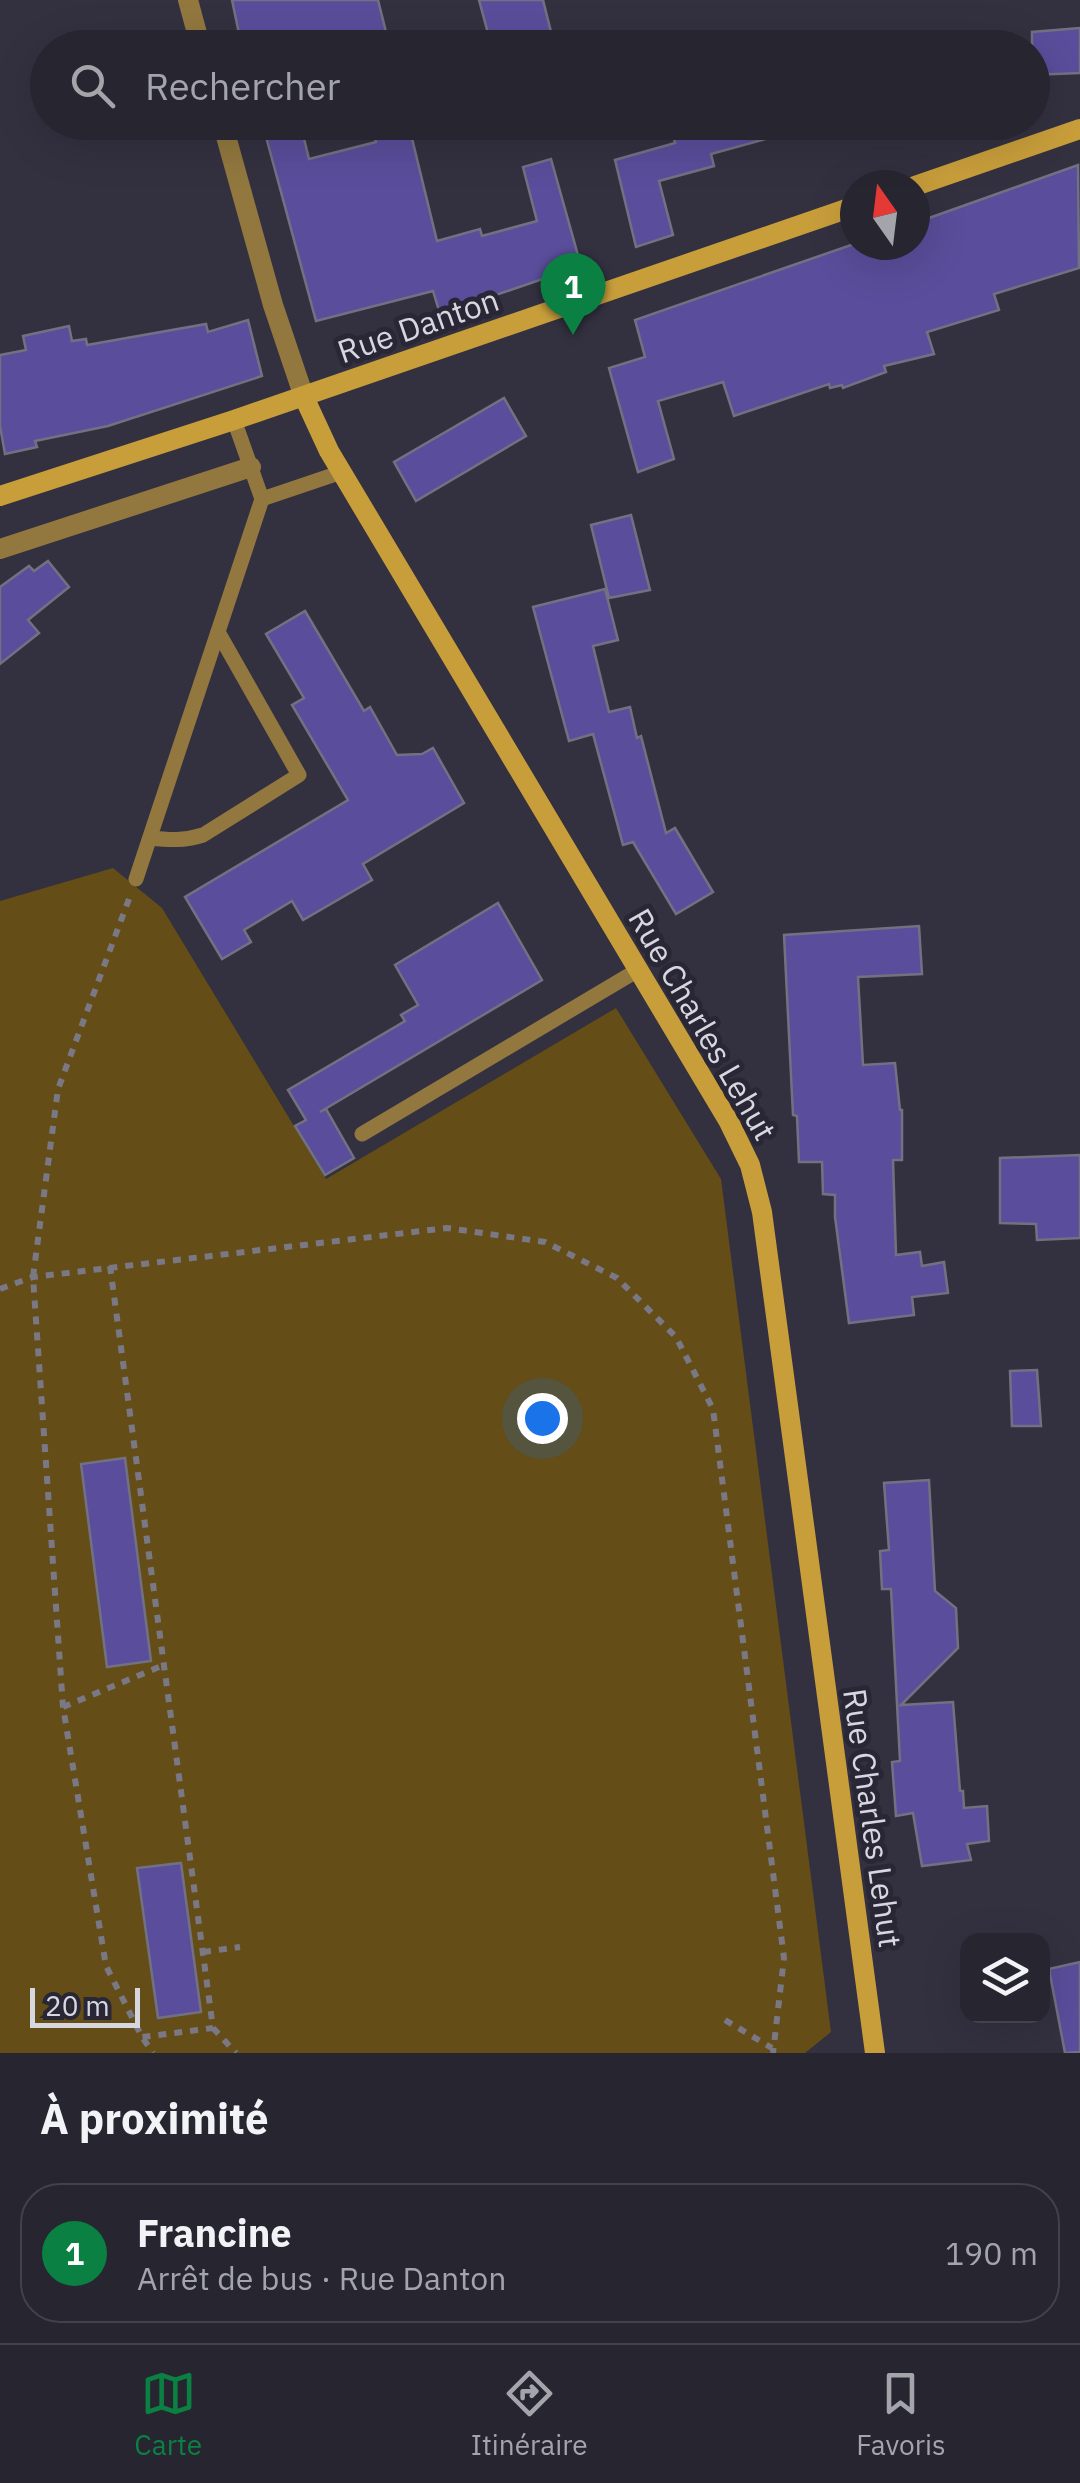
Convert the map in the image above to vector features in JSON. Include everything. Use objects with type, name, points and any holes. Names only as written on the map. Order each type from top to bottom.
[{"type":"street","points":[[188,0],[196,30]]},
{"type":"street","points":[[1050,139],[1080,128]]},
{"type":"street","points":[[227,140],[273,305],[304,396]]},
{"type":"street","points":[[930,181],[1046,140]]},
{"type":"street","name":"Rue Danton","points":[[0,496],[234,420],[840,211]]},
{"type":"street","name":"Rue Charles Lehut","points":[[304,396],[317,429],[729,1122],[750,1166],[762,1212],[874,2053]]},
{"type":"street","points":[[0,549],[250,467]]},
{"type":"lane","points":[[136,879],[262,499],[234,420]]},
{"type":"lane","points":[[262,499],[342,472]]},
{"type":"lane","points":[[150,838],[174,841],[203,835],[299,775],[218,632]]},
{"type":"lane","points":[[362,1134],[638,970]]},
{"type":"path","points":[[136,879],[58,1090],[34,1277],[63,1707],[106,1966],[153,2053]]},
{"type":"path","points":[[0,1289],[34,1277],[110,1266],[447,1228],[546,1242],[617,1278],[676,1337],[713,1409],[784,1958],[772,2051],[725,2020]]},
{"type":"path","points":[[110,1266],[214,2028],[236,2053]]},
{"type":"path","points":[[63,1707],[164,1665]]},
{"type":"path","points":[[203,1952],[240,1946]]},
{"type":"path","points":[[142,2037],[214,2028]]},
{"type":"shaded area","points":[[113,868],[162,908],[326,1179],[616,1008],[721,1179],[831,2032],[805,2053],[0,2053],[0,901]]},
{"type":"building","points":[[232,0],[378,0],[386,30],[238,30]]},
{"type":"building","points":[[479,0],[543,0],[550,30],[487,30]]},
{"type":"building","points":[[1080,28],[1080,73],[1050,74],[1050,30]]},
{"type":"building","points":[[267,140],[304,140],[309,159],[375,140],[412,140],[437,241],[480,229],[482,236],[537,221],[523,167],[551,159],[581,266],[440,314],[433,291],[316,321]]},
{"type":"building","points":[[674,140],[762,140],[711,154],[714,166],[659,181],[673,235],[636,247],[615,160],[675,143]]},
{"type":"building","points":[[1078,165],[1079,268],[994,294],[999,310],[927,332],[934,354],[884,366],[886,372],[843,388],[830,388],[829,384],[734,416],[723,382],[658,401],[674,459],[638,472],[609,368],[645,357],[635,320],[840,249],[840,260],[930,260],[930,218]]},
{"type":"building","points":[[248,320],[262,376],[108,426],[35,441],[37,447],[5,454],[0,426],[0,355],[26,350],[23,336],[69,326],[72,341],[86,339],[87,345],[206,324],[208,332]]},
{"type":"building","points":[[504,398],[526,436],[416,501],[394,462]]},
{"type":"building","points":[[631,515],[650,590],[609,598],[591,525]]},
{"type":"building","points":[[48,561],[69,587],[28,620],[39,633],[0,664],[0,587],[29,566],[34,571]]},
{"type":"building","points":[[605,589],[618,640],[593,646],[609,712],[630,707],[666,833],[675,828],[713,892],[676,914],[633,842],[623,845],[593,734],[569,741],[533,607]]},
{"type":"building","points":[[305,611],[364,711],[370,707],[397,755],[422,754],[433,748],[464,803],[363,864],[372,880],[303,920],[292,901],[244,930],[251,942],[222,959],[185,897],[348,800],[292,705],[304,698],[266,634]]},
{"type":"building","points":[[498,903],[542,980],[320,1112],[326,1109],[354,1158],[325,1175],[295,1126],[306,1120],[288,1090],[405,1021],[401,1015],[418,1005],[395,965]]},
{"type":"building","points":[[919,926],[922,974],[858,977],[863,1065],[895,1063],[902,1110],[902,1160],[893,1160],[896,1255],[920,1252],[922,1266],[944,1262],[948,1293],[912,1297],[914,1315],[849,1323],[835,1195],[823,1194],[822,1162],[799,1162],[784,935]]},
{"type":"building","points":[[1080,1155],[1080,1238],[1037,1240],[1036,1224],[1000,1223],[1000,1158]]},
{"type":"building","points":[[1037,1370],[1041,1426],[1012,1426],[1010,1371]]},
{"type":"building","points":[[125,1458],[151,1661],[107,1667],[81,1464]]},
{"type":"building","points":[[929,1480],[935,1591],[956,1608],[958,1648],[901,1705],[953,1702],[964,1808],[987,1806],[989,1841],[967,1844],[971,1860],[922,1866],[913,1813],[896,1816],[892,1762],[900,1761],[891,1589],[882,1589],[880,1551],[889,1550],[884,1483]]},
{"type":"building","points":[[181,1863],[201,2012],[158,2018],[137,1868]]},
{"type":"building","points":[[1080,1962],[1080,2052],[1065,2053],[1050,1969]]},
{"type":"place","name":"Francine","points":[[573,335]]}]
